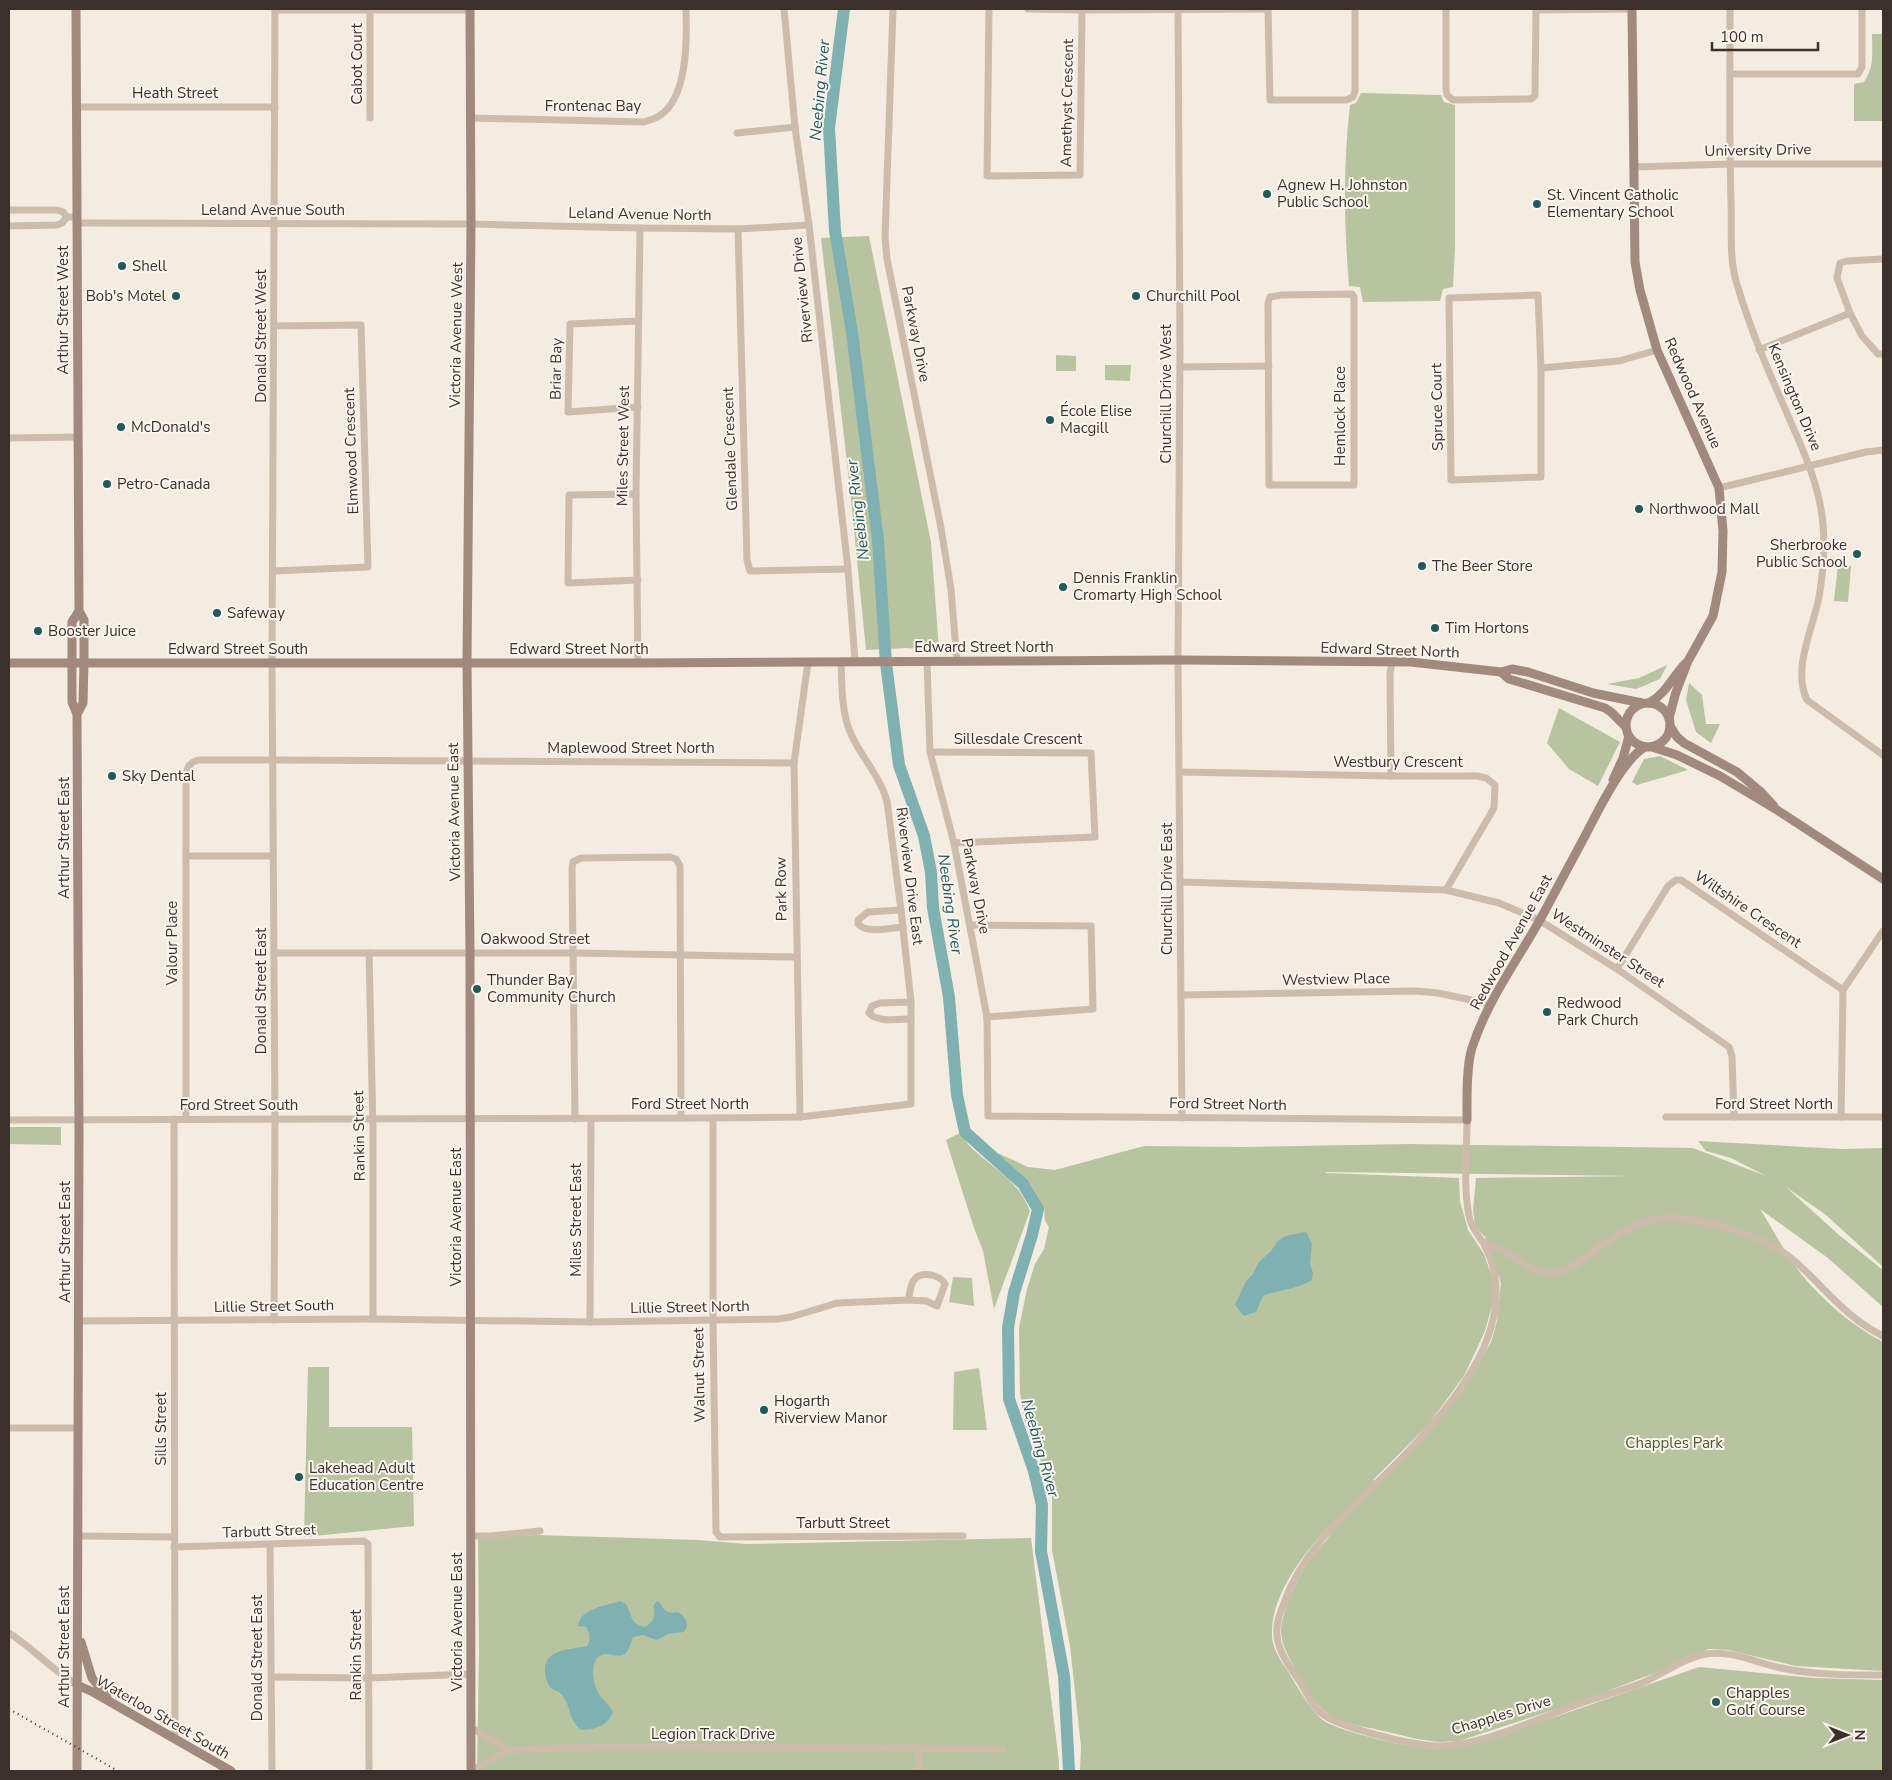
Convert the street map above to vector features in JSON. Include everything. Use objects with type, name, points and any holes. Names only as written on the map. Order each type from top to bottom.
[{"type":"main road","name":"Arthur Street West","points":[[76,9],[73,219],[78,437],[79,612],[84,620],[84,662]]},
{"type":"main road","name":"Victoria Avenue West","points":[[467,662],[471,224],[470,9]]},
{"type":"main road","name":"Redwood Avenue","points":[[1632,9],[1635,262],[1640,290],[1657,350],[1719,488],[1723,531],[1722,572],[1713,616],[1688,661],[1676,692],[1670,722]]},
{"type":"main road","name":"Arthur Street West","points":[[72,663],[72,622],[79,612]]},
{"type":"main road","name":"Edward Street North","points":[[467,662],[1178,660],[1392,662],[1436,664],[1501,672],[1512,669],[1528,672],[1593,693],[1646,703]]},
{"type":"main road","name":"Redwood Avenue","points":[[1646,703],[1660,696],[1677,672],[1688,661]]},
{"type":"main road","name":"Arthur Street East","points":[[77,714],[83,702],[84,662]]},
{"type":"main road","name":"Edward Street South","points":[[9,663],[467,662]]},
{"type":"main road","name":"Victoria Avenue East","points":[[467,662],[470,952],[471,1771]]},
{"type":"main road","name":"Arthur Street East","points":[[72,663],[72,702],[77,714],[79,1120],[77,1771]]},
{"type":"main road","name":"Edward Street North","points":[[1501,672],[1509,679],[1605,708],[1611,712],[1627,731]]},
{"type":"main road","points":[[1777,810],[1761,792],[1737,772],[1684,744],[1677,737],[1661,707],[1646,703],[1632,710],[1628,715],[1627,731],[1638,745],[1677,754],[1701,765],[1777,810],[1883,880]]},
{"type":"main road","points":[[1648,747],[1665,739],[1670,722]]},
{"type":"main road","name":"Redwood Avenue East","points":[[1467,1120],[1471,1050],[1490,1004],[1539,920],[1611,787],[1623,758],[1627,731]]},
{"type":"main road","name":"Redwood Avenue East","points":[[1611,787],[1639,750],[1648,747]]},
{"type":"main road","points":[[78,1624],[84,1656],[92,1678],[110,1702]]},
{"type":"main road","name":"Waterloo Street South","points":[[77,1685],[231,1771]]},
{"type":"street","points":[[275,9],[470,9]]},
{"type":"street","name":"Donald Street West","points":[[272,663],[275,9]]},
{"type":"street","name":"Cabot Court","points":[[370,9],[370,118]]},
{"type":"street","name":"Frontenac Bay","points":[[470,118],[644,122],[660,116],[674,100],[684,67],[687,43],[686,9]]},
{"type":"street","name":"Riverview Drive","points":[[784,9],[794,127],[809,225],[848,569],[855,661]]},
{"type":"street","name":"Parkway Drive","points":[[893,9],[885,237],[887,260],[941,528],[951,588],[957,662]]},
{"type":"street","name":"Amethyst Crescent","points":[[989,9],[988,176],[1080,175],[1082,10]]},
{"type":"street","points":[[1028,9],[1268,9],[1270,100],[1346,100],[1353,97],[1355,91],[1356,9]]},
{"type":"street","name":"Churchill Drive West","points":[[1178,9],[1180,367],[1178,660]]},
{"type":"street","points":[[1446,9],[1446,95],[1453,100],[1531,99],[1535,96],[1536,10],[1628,9]]},
{"type":"street","name":"Kensington Drive","points":[[1730,9],[1730,164],[1733,258],[1736,279],[1759,350],[1810,466],[1820,502],[1823,526],[1823,555],[1819,597],[1801,672],[1802,690],[1807,700],[1883,755]]},
{"type":"street","points":[[1730,74],[1858,74],[1862,67],[1862,9]]},
{"type":"street","name":"Heath Street","points":[[76,107],[275,107]]},
{"type":"street","points":[[738,133],[794,127]]},
{"type":"street","name":"University Drive","points":[[1633,167],[1730,164],[1883,164]]},
{"type":"street","name":"Leland Avenue South","points":[[9,210],[57,210],[73,219]]},
{"type":"street","name":"Leland Avenue South","points":[[9,226],[57,226],[73,219],[275,224],[471,224]]},
{"type":"street","name":"Leland Avenue North","points":[[471,224],[738,229],[809,225]]},
{"type":"street","name":"Miles Street West","points":[[638,663],[636,494],[640,228]]},
{"type":"street","name":"Glendale Crescent","points":[[738,229],[747,560],[750,571],[848,569]]},
{"type":"street","points":[[1883,259],[1840,263],[1837,278],[1850,313],[1862,336],[1878,354],[1883,354]]},
{"type":"street","name":"Hemlock Place","points":[[1352,294],[1354,297],[1354,485],[1269,485],[1269,366],[1268,302],[1270,297],[1281,295],[1352,294]]},
{"type":"street","name":"Spruce Court","points":[[1538,294],[1541,368],[1541,477],[1451,480],[1449,298],[1538,294]]},
{"type":"street","points":[[1759,350],[1850,313]]},
{"type":"street","name":"Briar Bay","points":[[638,321],[570,324],[568,412],[638,407]]},
{"type":"street","name":"Elmwood Crescent","points":[[273,571],[368,568],[361,325],[274,326]]},
{"type":"street","points":[[1541,368],[1619,362],[1657,350]]},
{"type":"street","points":[[1180,367],[1269,366]]},
{"type":"street","points":[[9,438],[78,437]]},
{"type":"street","points":[[1719,488],[1866,452],[1883,450]]},
{"type":"street","points":[[636,494],[569,495],[568,583],[638,580]]},
{"type":"street","name":"Churchill Drive East","points":[[1178,660],[1182,1118]]},
{"type":"street","name":"Riverview Drive East","points":[[841,661],[845,713],[850,733],[882,786],[887,801],[911,1002],[911,1104]]},
{"type":"street","name":"Park Row","points":[[800,1117],[794,763],[808,662]]},
{"type":"street","name":"Parkway Drive","points":[[927,662],[930,752],[954,842],[987,1017],[988,1116]]},
{"type":"street","points":[[1391,776],[1390,674],[1392,662]]},
{"type":"street","name":"Donald Street East","points":[[272,663],[275,1119],[274,1320]]},
{"type":"street","name":"Sillesdale Crescent","points":[[930,752],[1091,753],[1095,837],[954,842]]},
{"type":"street","name":"Maplewood Street North","points":[[188,767],[198,760],[794,763]]},
{"type":"street","name":"Valour Place","points":[[186,1119],[186,776],[188,767]]},
{"type":"street","name":"Westbury Crescent","points":[[1180,772],[1477,776],[1486,778],[1495,785],[1494,808],[1446,890]]},
{"type":"street","points":[[186,856],[273,856]]},
{"type":"street","points":[[574,1119],[573,862],[581,858],[670,857],[676,859],[680,866],[681,1118]]},
{"type":"street","name":"Wiltshire Crescent","points":[[1617,969],[1668,886],[1676,880],[1681,880],[1843,990]]},
{"type":"street","name":"Westminster Street","points":[[1181,882],[1446,890],[1499,903],[1539,920],[1617,969],[1729,1047],[1732,1056],[1734,1117]]},
{"type":"street","points":[[901,910],[864,914],[858,920],[858,924],[870,929],[903,927]]},
{"type":"street","points":[[970,925],[1091,926],[1093,1009],[987,1017]]},
{"type":"street","points":[[1841,1117],[1843,990],[1883,931]]},
{"type":"street","name":"Oakwood Street","points":[[274,953],[470,952],[796,957]]},
{"type":"street","name":"Rankin Street","points":[[369,953],[373,1319]]},
{"type":"street","name":"Westview Place","points":[[1181,995],[1416,991],[1438,992],[1490,1004]]},
{"type":"street","points":[[911,1002],[880,1003],[872,1006],[869,1013],[880,1018],[911,1019]]},
{"type":"street","name":"Ford Street North","points":[[469,1120],[800,1117],[911,1104]]},
{"type":"street","name":"Ford Street North","points":[[988,1116],[1467,1120]]},
{"type":"street","name":"Ford Street North","points":[[1666,1117],[1883,1117]]},
{"type":"street","name":"Walnut Street","points":[[713,1118],[712,1319],[715,1523],[716,1532],[723,1537]]},
{"type":"street","name":"Sills Street","points":[[174,1119],[174,1739]]},
{"type":"street","name":"Miles Street East","points":[[590,1322],[591,1119]]},
{"type":"street","name":"Ford Street South","points":[[9,1120],[469,1120]]},
{"type":"street","name":"Chapples Drive","points":[[1467,1120],[1467,1189],[1470,1221],[1472,1229],[1483,1242],[1495,1272],[1497,1296],[1490,1329],[1481,1353],[1444,1411],[1322,1539],[1306,1560],[1287,1594],[1277,1627],[1280,1648],[1318,1710],[1331,1720],[1358,1730],[1410,1742],[1446,1746],[1472,1741],[1511,1729],[1642,1682],[1697,1656],[1707,1654],[1721,1653],[1764,1662],[1779,1668],[1804,1672],[1883,1676]]},
{"type":"street","points":[[1483,1242],[1536,1270],[1562,1272],[1578,1263],[1624,1230],[1649,1219],[1662,1217],[1692,1219],[1719,1225],[1779,1250],[1796,1262],[1840,1307],[1859,1322],[1883,1336]]},
{"type":"street","name":"Lillie Street North","points":[[470,1321],[778,1320],[838,1303],[908,1300],[926,1301],[937,1306],[945,1284],[943,1278],[926,1275],[917,1277],[914,1279],[908,1300]]},
{"type":"street","name":"Lillie Street South","points":[[78,1321],[373,1319],[470,1321]]},
{"type":"street","points":[[9,1428],[79,1428]]},
{"type":"street","points":[[470,1536],[540,1531]]},
{"type":"street","points":[[78,1536],[174,1537]]},
{"type":"street","name":"Tarbutt Street","points":[[723,1537],[963,1536]]},
{"type":"street","name":"Rankin Street","points":[[364,1541],[368,1544],[369,1548],[369,1771]]},
{"type":"street","name":"Tarbutt Street","points":[[174,1547],[364,1541]]},
{"type":"street","name":"Donald Street East","points":[[270,1545],[272,1771]]},
{"type":"street","name":"Waterloo Street South","points":[[9,1633],[20,1640],[50,1667],[77,1685]]},
{"type":"street","points":[[272,1677],[370,1678],[471,1674]]},
{"type":"street","points":[[472,1728],[508,1750]]},
{"type":"street","name":"Legion Track Drive","points":[[471,1771],[508,1750],[607,1747],[1004,1749]]},
{"type":"street","points":[[918,1748],[918,1771]]},
{"type":"green space","points":[[1872,34],[1883,34],[1883,121],[1854,121],[1854,84],[1864,82],[1868,76],[1872,59]]},
{"type":"green space","points":[[1361,93],[1441,95],[1444,102],[1455,105],[1455,247],[1453,287],[1443,289],[1440,301],[1363,302],[1360,287],[1349,286],[1345,218],[1346,150],[1350,105],[1356,103]]},
{"type":"green space","points":[[869,236],[931,542],[939,650],[906,648],[866,650],[849,480],[821,238]]},
{"type":"green space","points":[[1056,355],[1076,356],[1076,371],[1056,371]]},
{"type":"green space","points":[[1105,365],[1131,365],[1130,381],[1105,380]]},
{"type":"green space","points":[[1838,565],[1851,566],[1848,602],[1834,601]]},
{"type":"green space","points":[[1667,665],[1660,679],[1636,689],[1607,684],[1639,678]]},
{"type":"green space","points":[[1689,683],[1702,695],[1706,724],[1720,724],[1711,743],[1696,732],[1686,700]]},
{"type":"green space","points":[[1559,708],[1620,742],[1598,786],[1569,769],[1547,743]]},
{"type":"green space","points":[[1660,756],[1688,770],[1637,785],[1632,782],[1644,759]]},
{"type":"green space","points":[[9,1127],[61,1127],[61,1145],[9,1144]]},
{"type":"green space","points":[[960,1133],[973,1149],[1013,1184],[1020,1192],[1030,1211],[994,1309],[983,1251],[946,1140]]},
{"type":"green space","name":"Chapples Park","points":[[1698,1141],[1842,1149],[1883,1148],[1883,1267],[1826,1215],[1786,1187],[1839,1235],[1883,1270],[1883,1307],[1828,1258],[1760,1209],[1791,1259],[1811,1285],[1829,1304],[1850,1321],[1883,1342],[1883,1671],[1796,1666],[1728,1650],[1709,1649],[1655,1673],[1581,1701],[1459,1741],[1427,1741],[1348,1723],[1327,1713],[1313,1698],[1288,1656],[1281,1633],[1284,1612],[1295,1587],[1308,1563],[1331,1534],[1337,1518],[1304,1556],[1284,1587],[1277,1603],[1273,1620],[1272,1641],[1304,1698],[1323,1720],[1343,1729],[1376,1739],[1433,1749],[1454,1748],[1489,1740],[1699,1667],[1814,1678],[1883,1680],[1883,1771],[1080,1771],[1081,1746],[1070,1646],[1052,1550],[1052,1485],[1029,1436],[1020,1392],[1019,1328],[1027,1289],[1035,1264],[1044,1249],[1049,1227],[1045,1221],[1044,1208],[1038,1209],[1023,1184],[989,1153],[1000,1154],[1028,1167],[1055,1170],[1144,1146],[1244,1147],[1410,1144],[1693,1148],[1766,1176],[1731,1158],[1706,1151]],"holes":[[[1326,1172],[1631,1176],[1476,1178],[1473,1210],[1475,1226],[1485,1237],[1501,1283],[1497,1321],[1491,1342],[1477,1367],[1430,1422],[1464,1376],[1485,1331],[1493,1302],[1493,1280],[1484,1254],[1468,1230],[1460,1201],[1459,1178]],[[1425,1428],[1378,1482],[1373,1480]]]},
{"type":"green space","points":[[953,1277],[972,1278],[974,1306],[949,1302]]},
{"type":"green space","points":[[308,1367],[329,1367],[329,1427],[412,1427],[414,1526],[304,1537]]},
{"type":"green space","points":[[979,1368],[987,1430],[953,1430],[954,1372]]},
{"type":"green space","points":[[536,1535],[698,1540],[747,1544],[1031,1538],[1059,1771],[477,1771],[478,1538]]},
{"type":"water","points":[[1306,1232],[1312,1243],[1310,1263],[1313,1273],[1312,1280],[1300,1286],[1263,1296],[1256,1312],[1244,1316],[1235,1305],[1246,1281],[1253,1274],[1258,1263],[1285,1236]]},
{"type":"water","points":[[620,1601],[626,1604],[632,1618],[640,1626],[645,1627],[652,1621],[654,1616],[653,1606],[657,1601],[667,1612],[678,1612],[681,1614],[685,1618],[687,1626],[684,1632],[668,1634],[657,1640],[643,1635],[633,1637],[629,1649],[623,1655],[601,1655],[594,1663],[595,1686],[600,1696],[613,1712],[604,1724],[591,1729],[581,1730],[573,1721],[564,1698],[548,1684],[545,1672],[546,1663],[549,1658],[560,1651],[587,1646],[589,1634],[586,1627],[578,1626],[583,1615],[588,1611]]},
{"type":"waterway","name":"Neebing River","points":[[844,9],[829,128],[835,231],[852,332],[878,540],[886,663],[899,765],[924,836],[931,872],[933,908],[949,997],[957,1095],[965,1132],[1023,1184],[1038,1209],[1014,1293],[1008,1328],[1009,1399],[1034,1471],[1042,1505],[1041,1551],[1064,1676],[1069,1771]]},
{"type":"railway","points":[[9,1709],[118,1771]]},
{"type":"place","name":"Agnew H. Johnston Public School","points":[[1267,194]]},
{"type":"place","name":"St. Vincent Catholic Elementary School","points":[[1537,204]]},
{"type":"place","name":"Shell","points":[[122,266]]},
{"type":"place","name":"Bob's Motel","points":[[176,296]]},
{"type":"place","name":"Churchill Pool","points":[[1136,296]]},
{"type":"place","name":"École Elise Macgill","points":[[1050,420]]},
{"type":"place","name":"McDonald's","points":[[121,427]]},
{"type":"place","name":"Petro-Canada","points":[[107,484]]},
{"type":"place","name":"Northwood Mall","points":[[1639,509]]},
{"type":"place","name":"Sherbrooke Public School","points":[[1857,554]]},
{"type":"place","name":"The Beer Store","points":[[1422,566]]},
{"type":"place","name":"Dennis Franklin Cromarty High School","points":[[1063,587]]},
{"type":"place","name":"Safeway","points":[[217,613]]},
{"type":"place","name":"Tim Hortons","points":[[1435,628]]},
{"type":"place","name":"Booster Juice","points":[[38,631]]},
{"type":"place","name":"Sky Dental","points":[[112,776]]},
{"type":"place","name":"Thunder Bay Community Church","points":[[477,989]]},
{"type":"place","name":"Redwood Park Church","points":[[1547,1012]]},
{"type":"place","name":"Hogarth Riverview Manor","points":[[764,1410]]},
{"type":"place","name":"Lakehead Adult Education Centre","points":[[299,1477]]},
{"type":"place","name":"Chapples Golf Course","points":[[1716,1702]]}]
